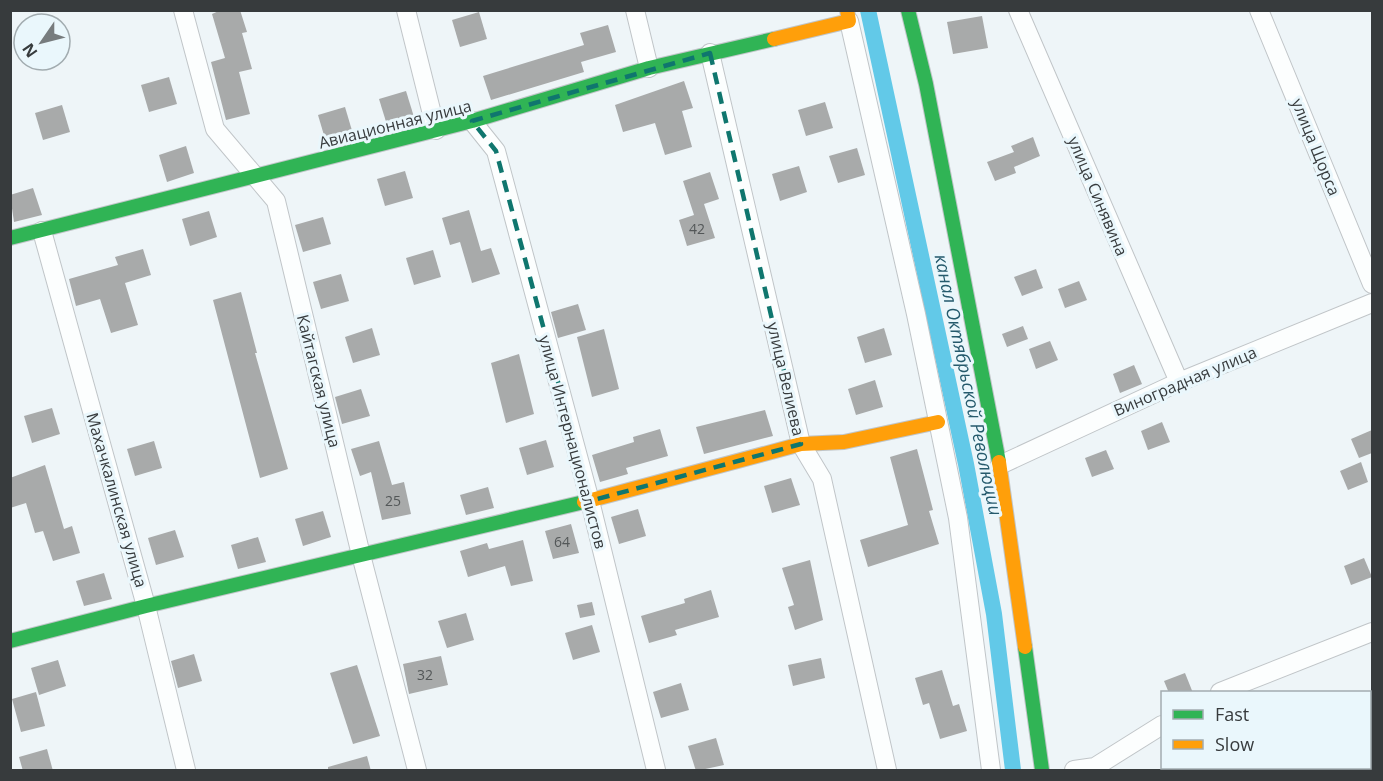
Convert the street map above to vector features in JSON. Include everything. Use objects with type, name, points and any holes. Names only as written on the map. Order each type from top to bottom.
[{"type":"street","name":"Кайтагская улица","points":[[183,10],[215,129],[276,201],[361,555],[417,771]]},
{"type":"street","points":[[406,10],[436,130]]},
{"type":"street","points":[[635,10],[649,68]]},
{"type":"street","points":[[908,10],[926,84],[999,465],[1042,771]]},
{"type":"street","name":"улица Синявина","points":[[1017,10],[1179,382]]},
{"type":"street","name":"улица Щорса","points":[[1259,10],[1372,284]]},
{"type":"street","name":"Авиационная улица","points":[[10,238],[472,121],[649,68],[787,35],[848,16]]},
{"type":"street","points":[[848,16],[958,518],[991,771]]},
{"type":"street","name":"улица Велиева","points":[[710,52],[801,444],[822,479],[887,771]]},
{"type":"street","name":"улица Интернационалистов","points":[[472,121],[495,151],[590,501],[656,771]]},
{"type":"street","name":"Махачкалинская улица","points":[[42,231],[146,606],[186,771]]},
{"type":"street","name":"Виноградная улица","points":[[999,465],[1179,382],[1372,303]]},
{"type":"street","points":[[10,641],[146,606],[590,501],[801,444],[844,442],[938,422]]},
{"type":"street","points":[[1225,691],[1372,632]]},
{"type":"street","points":[[1074,771],[1095,767],[1161,726]]},
{"type":"highlighted area","points":[[710,53],[801,444],[590,501],[496,151],[472,121]]},
{"type":"building","points":[[221,10],[240,10],[247,32],[242,33],[252,69],[239,72],[250,114],[226,120],[211,62],[225,58],[212,14]]},
{"type":"building","points":[[479,12],[487,39],[460,47],[452,20]]},
{"type":"building","points":[[982,16],[988,48],[953,54],[947,22]]},
{"type":"building","points":[[608,25],[616,52],[581,62],[584,72],[491,100],[483,76],[584,45],[580,33]]},
{"type":"building","points":[[169,77],[177,104],[149,112],[141,85]]},
{"type":"building","points":[[684,81],[693,108],[682,111],[692,147],[665,155],[655,123],[623,132],[615,105]]},
{"type":"building","points":[[406,91],[414,117],[387,125],[379,99]]},
{"type":"building","points":[[825,102],[833,128],[806,136],[798,110]]},
{"type":"building","points":[[62,105],[70,132],[43,140],[35,113]]},
{"type":"building","points":[[345,107],[353,134],[326,142],[318,115]]},
{"type":"building","points":[[1033,137],[1040,156],[1014,167],[1016,173],[995,181],[987,162],[1014,152],[1011,146]]},
{"type":"building","points":[[186,146],[194,173],[167,182],[159,155]]},
{"type":"building","points":[[857,148],[865,175],[838,183],[829,156]]},
{"type":"building","points":[[799,166],[807,192],[780,201],[772,174]]},
{"type":"building","points":[[405,171],[413,198],[385,206],[377,179]]},
{"type":"building","points":[[710,172],[719,199],[704,204],[715,238],[687,246],[679,220],[694,215],[683,181]]},
{"type":"building","points":[[33,188],[42,215],[14,222],[10,195]]},
{"type":"building","points":[[469,210],[481,251],[491,248],[500,274],[472,283],[460,242],[450,245],[442,218]]},
{"type":"building","points":[[209,211],[217,237],[190,246],[182,219]]},
{"type":"building","points":[[323,217],[331,244],[303,252],[295,225]]},
{"type":"building","points":[[143,249],[151,275],[125,283],[138,325],[111,333],[100,299],[76,306],[69,279],[118,265],[115,257]]},
{"type":"building","points":[[433,250],[441,277],[414,285],[406,258]]},
{"type":"building","points":[[1036,269],[1043,288],[1022,296],[1014,277]]},
{"type":"building","points":[[341,274],[349,301],[321,309],[313,282]]},
{"type":"building","points":[[1079,281],[1087,300],[1065,308],[1058,289]]},
{"type":"building","points":[[241,292],[257,353],[255,353],[288,469],[260,478],[213,300]]},
{"type":"building","points":[[578,304],[586,330],[558,338],[551,312]]},
{"type":"building","points":[[1023,326],[1028,339],[1007,347],[1002,334]]},
{"type":"building","points":[[372,328],[380,355],[353,363],[345,337]]},
{"type":"building","points":[[884,328],[892,355],[865,363],[857,337]]},
{"type":"building","points":[[604,329],[619,389],[592,397],[577,337]]},
{"type":"building","points":[[1050,341],[1058,360],[1036,369],[1029,349]]},
{"type":"building","points":[[519,354],[534,414],[506,423],[491,363]]},
{"type":"building","points":[[1134,365],[1142,384],[1120,393],[1113,374]]},
{"type":"building","points":[[875,380],[883,407],[856,415],[848,389]]},
{"type":"building","points":[[361,389],[370,416],[342,424],[335,397]]},
{"type":"building","points":[[52,408],[60,434],[32,443],[24,416]]},
{"type":"building","points":[[765,410],[773,436],[704,454],[696,427]]},
{"type":"building","points":[[1162,422],[1170,442],[1148,450],[1141,431]]},
{"type":"building","points":[[660,429],[668,456],[626,468],[628,474],[600,482],[592,455],[634,442],[633,437]]},
{"type":"building","points":[[1372,430],[1372,453],[1359,458],[1351,439]]},
{"type":"building","points":[[546,440],[554,467],[527,475],[519,448]]},
{"type":"building","points":[[154,441],[162,468],[135,476],[127,449]]},
{"type":"building","points":[[379,441],[392,485],[404,482],[411,514],[382,520],[371,472],[360,476],[351,449]]},
{"type":"building","points":[[917,449],[933,510],[929,511],[939,544],[868,567],[860,540],[908,525],[890,457]]},
{"type":"building","points":[[1106,450],[1114,469],[1092,477],[1085,458]]},
{"type":"building","points":[[1361,462],[1368,482],[1348,490],[1340,471]]},
{"type":"building","points":[[45,465],[64,529],[72,526],[80,553],[53,561],[43,531],[35,533],[26,503],[10,508],[10,478]]},
{"type":"building","points":[[791,478],[800,505],[772,513],[764,486]]},
{"type":"building","points":[[488,487],[494,508],[466,515],[460,495]]},
{"type":"building","points":[[638,509],[646,536],[619,544],[611,517]]},
{"type":"building","points":[[323,511],[331,537],[303,546],[295,519]]},
{"type":"building","points":[[571,524],[579,553],[553,559],[545,531]]},
{"type":"building","points":[[175,530],[184,557],[156,565],[148,538]]},
{"type":"building","points":[[258,537],[266,562],[238,569],[231,545]]},
{"type":"building","points":[[523,540],[533,581],[511,586],[505,566],[468,577],[460,551],[487,543],[489,549]]},
{"type":"building","points":[[1364,558],[1372,577],[1351,585],[1344,566]]},
{"type":"building","points":[[810,560],[823,620],[795,630],[788,607],[794,605],[782,568]]},
{"type":"building","points":[[104,573],[112,599],[84,606],[76,581]]},
{"type":"building","points":[[711,590],[719,617],[675,630],[677,635],[649,643],[641,616],[685,603],[684,599]]},
{"type":"building","points":[[592,602],[595,615],[580,618],[577,605]]},
{"type":"building","points":[[466,613],[474,640],[447,648],[438,621]]},
{"type":"building","points":[[592,625],[600,652],[573,660],[565,633]]},
{"type":"building","points":[[194,654],[202,681],[178,688],[171,661]]},
{"type":"building","points":[[441,656],[448,685],[409,694],[403,664]]},
{"type":"building","points":[[821,658],[825,678],[793,686],[788,665]]},
{"type":"building","points":[[58,660],[66,686],[39,695],[31,668]]},
{"type":"building","points":[[357,665],[380,736],[353,744],[330,673]]},
{"type":"building","points":[[942,670],[953,706],[959,704],[967,731],[940,739],[929,703],[923,705],[915,678]]},
{"type":"building","points":[[1185,673],[1192,691],[1168,691],[1164,681]]},
{"type":"building","points":[[681,683],[689,710],[661,718],[653,692]]},
{"type":"building","points":[[36,692],[45,726],[21,732],[12,699]]},
{"type":"building","points":[[716,738],[724,765],[696,771],[688,746]]},
{"type":"building","points":[[47,749],[53,771],[23,771],[19,757]]},
{"type":"building","points":[[367,756],[371,771],[328,771],[328,767]]},
{"type":"waterway","name":"канал Октябрьской Революции","points":[[868,10],[966,464],[994,614],[1013,770]]},
{"type":"traffic: fast","points":[[908,10],[926,84],[999,462]]},
{"type":"traffic: fast","points":[[10,238],[472,121],[649,68],[774,39]]},
{"type":"traffic: fast","points":[[10,641],[146,606],[584,502]]},
{"type":"traffic: fast","points":[[1025,647],[1042,770]]},
{"type":"traffic: slow","points":[[774,39],[849,21],[847,10]]},
{"type":"traffic: slow","points":[[584,502],[801,444],[844,442],[938,422]]},
{"type":"traffic: slow","points":[[999,462],[1025,647]]}]
